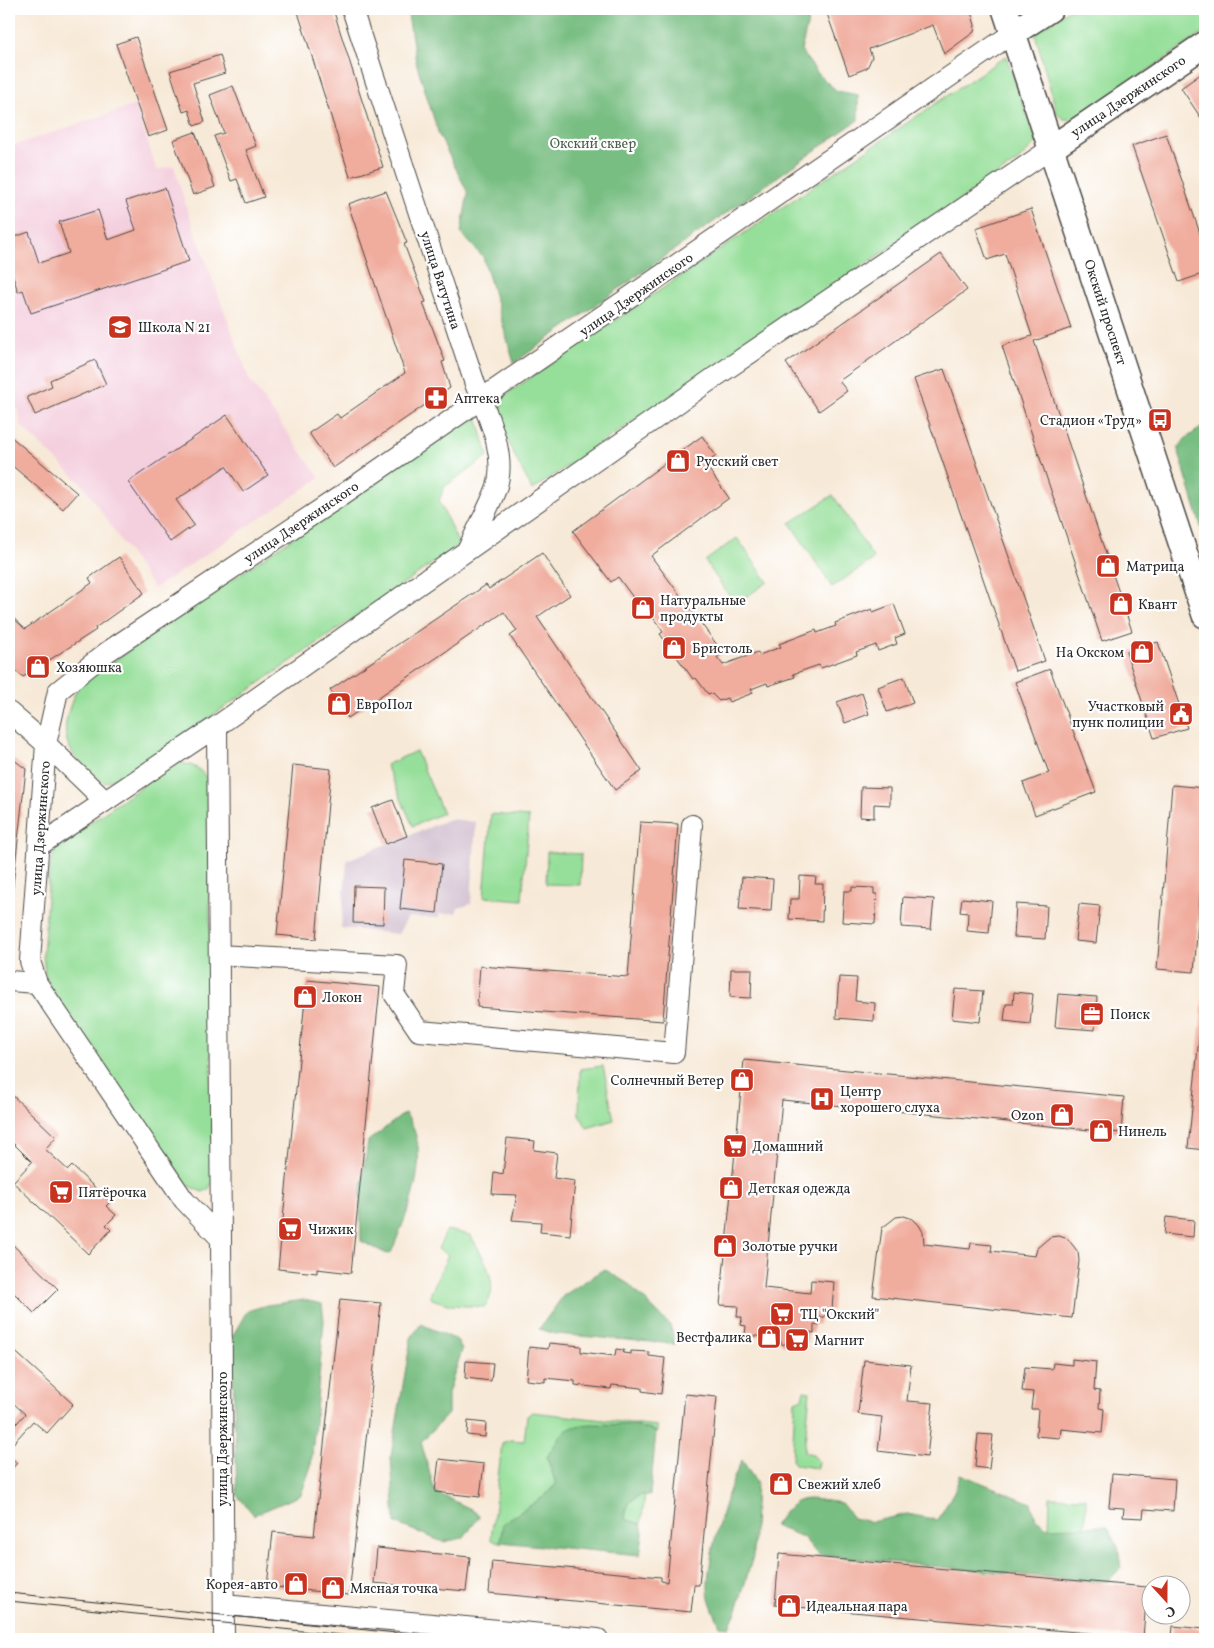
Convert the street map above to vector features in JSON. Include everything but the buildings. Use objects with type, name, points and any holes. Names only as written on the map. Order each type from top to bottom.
[{"type":"main road","name":"Окский проспект","points":[[1006,9],[1205,615]]},
{"type":"main road","name":"улица Дзержинского","points":[[1013,33],[1050,9]]},
{"type":"main road","name":"улица Дзержинского","points":[[1052,148],[1205,44]]},
{"type":"street","name":"улица Ватутина","points":[[352,9],[481,400],[494,432],[498,472],[497,487],[468,551]]},
{"type":"street","name":"улица Дзержинского","points":[[221,1239],[184,1200],[37,984],[30,962],[46,744],[58,691],[107,652],[481,400],[1013,33]]},
{"type":"street","points":[[40,845],[104,800],[217,726],[712,379],[1052,148]]},
{"type":"street","points":[[9,712],[46,744],[104,800]]},
{"type":"street","name":"улица Дзержинского","points":[[217,726],[224,1639]]},
{"type":"street","points":[[219,954],[397,965],[394,994],[419,1031],[674,1054],[692,825]]},
{"type":"street","points":[[9,981],[37,984]]},
{"type":"street","points":[[224,1604],[598,1639]]},
{"type":"shaded area","name":"Школа N 21","points":[[135,105],[157,170],[174,166],[187,209],[250,381],[320,478],[154,589],[83,485],[20,425],[19,410],[9,403],[9,147]]},
{"type":"shaded area","points":[[450,819],[476,822],[471,904],[458,908],[456,913],[439,914],[439,918],[408,917],[398,934],[341,928],[347,860]]},
{"type":"green space","name":"Окский сквер","points":[[407,9],[811,9],[801,51],[819,75],[837,91],[858,95],[858,120],[514,363],[483,257],[461,233],[468,193],[439,135],[416,62]]},
{"type":"green space","points":[[1070,9],[1205,9],[1205,32],[1074,120],[1064,119],[1057,114],[1035,33]]},
{"type":"green space","points":[[1006,56],[1037,142],[1019,160],[532,490],[514,455],[504,430],[502,406],[505,395]]},
{"type":"green space","points":[[474,413],[478,420],[488,456],[444,487],[439,501],[459,545],[134,770],[105,783],[79,761],[71,751],[66,729],[67,716],[79,685]]},
{"type":"green space","points":[[1205,425],[1205,540],[1178,449],[1185,439]]},
{"type":"green space","points":[[833,495],[874,559],[832,587],[790,523]]},
{"type":"green space","points":[[737,538],[768,582],[735,604],[705,561]]},
{"type":"green space","points":[[416,751],[443,813],[413,826],[386,765]]},
{"type":"green space","points":[[181,763],[197,768],[208,781],[213,1182],[208,1190],[202,1192],[187,1185],[50,987],[45,974],[43,955],[49,870],[54,853],[64,841],[171,766]]},
{"type":"green space","points":[[491,814],[529,817],[522,900],[484,897]]},
{"type":"green space","points":[[547,852],[581,854],[580,885],[546,884]]},
{"type":"green space","points":[[603,1066],[614,1120],[587,1128],[579,1114],[580,1069]]},
{"type":"green space","points":[[405,1113],[414,1129],[418,1146],[416,1183],[405,1219],[391,1253],[387,1254],[361,1241],[360,1196],[368,1141]]},
{"type":"green space","points":[[447,1230],[470,1235],[485,1261],[489,1271],[492,1290],[484,1307],[451,1305],[432,1299],[430,1295],[448,1255],[438,1249]]},
{"type":"green space","points":[[604,1269],[630,1285],[671,1326],[675,1344],[556,1334],[539,1329],[563,1296]]},
{"type":"green space","points":[[304,1300],[322,1304],[324,1321],[311,1466],[301,1495],[254,1515],[237,1495],[232,1337],[247,1311],[267,1305]]},
{"type":"green space","points":[[421,1324],[457,1340],[462,1350],[448,1393],[448,1414],[421,1442],[435,1492],[471,1509],[480,1516],[463,1538],[443,1542],[395,1523],[391,1456],[411,1338]]},
{"type":"green space","points":[[804,1391],[810,1392],[804,1452],[812,1454],[818,1461],[817,1468],[796,1465],[792,1460],[795,1401],[802,1398]]},
{"type":"green space","points":[[532,1412],[657,1426],[657,1432],[634,1425],[547,1457],[556,1484],[545,1496],[504,1523],[500,1542],[491,1540],[502,1443],[510,1440],[524,1441],[527,1416]]},
{"type":"green space","points":[[591,1424],[634,1425],[656,1432],[650,1495],[634,1498],[627,1508],[625,1519],[641,1524],[643,1533],[640,1555],[500,1542],[503,1523],[545,1496],[556,1484],[547,1457],[560,1437],[569,1429]]},
{"type":"green space","points":[[742,1460],[756,1482],[753,1556],[737,1610],[729,1627],[720,1626],[712,1608],[708,1594],[709,1576],[714,1542],[719,1524],[730,1488]]},
{"type":"green space","points":[[960,1474],[1031,1503],[1036,1519],[1049,1528],[1107,1526],[1118,1546],[1121,1568],[1108,1581],[1098,1582],[818,1555],[803,1537],[774,1526],[795,1502],[809,1499],[841,1503],[853,1518],[871,1522],[907,1514],[938,1520],[956,1488]]},
{"type":"green space","points":[[639,1495],[645,1495],[641,1524],[625,1520],[627,1505]]},
{"type":"green space","points":[[1050,1497],[1086,1498],[1085,1530],[1049,1530]]},
{"type":"tram line","points":[[9,1593],[454,1639]]},
{"type":"tram line","points":[[9,1601],[380,1639]]},
{"type":"place","name":"Школа N 21","points":[[120,327]]},
{"type":"place","name":"Аптека","points":[[436,398]]},
{"type":"place","name":"Стадион «Труд»","points":[[1160,420]]},
{"type":"place","name":"Русский свет","points":[[678,461]]},
{"type":"place","name":"Матрица","points":[[1108,566]]},
{"type":"place","name":"Квант","points":[[1121,604]]},
{"type":"place","name":"Натуральные продукты","points":[[643,608]]},
{"type":"place","name":"Бристоль","points":[[674,648]]},
{"type":"place","name":"На Окском","points":[[1142,652]]},
{"type":"place","name":"Хозяюшка","points":[[38,667]]},
{"type":"place","name":"ЕвроПол","points":[[339,704]]},
{"type":"place","name":"Участковый пунк полиции","points":[[1181,714]]},
{"type":"place","name":"Локон","points":[[305,997]]},
{"type":"place","name":"Поиск","points":[[1092,1014]]},
{"type":"place","name":"Солнечный Ветер","points":[[742,1080]]},
{"type":"place","name":"Центр хорошего слуха","points":[[822,1099]]},
{"type":"place","name":"Ozon","points":[[1062,1115]]},
{"type":"place","name":"Нинель","points":[[1101,1131]]},
{"type":"place","name":"Домашний","points":[[735,1146]]},
{"type":"place","name":"Детская одежда","points":[[731,1188]]},
{"type":"place","name":"Пятёрочка","points":[[61,1192]]},
{"type":"place","name":"Чижик","points":[[290,1229]]},
{"type":"place","name":"Золотые ручки","points":[[725,1246]]},
{"type":"place","name":"ТЦ \"Окский\"","points":[[782,1314]]},
{"type":"place","name":"Вестфалика","points":[[769,1337]]},
{"type":"place","name":"Магнит","points":[[797,1340]]},
{"type":"place","name":"Свежий хлеб","points":[[781,1484]]},
{"type":"place","name":"Корея-авто","points":[[296,1584]]},
{"type":"place","name":"Мясная точка","points":[[333,1588]]},
{"type":"place","name":"Идеальная пара","points":[[789,1606]]}]
